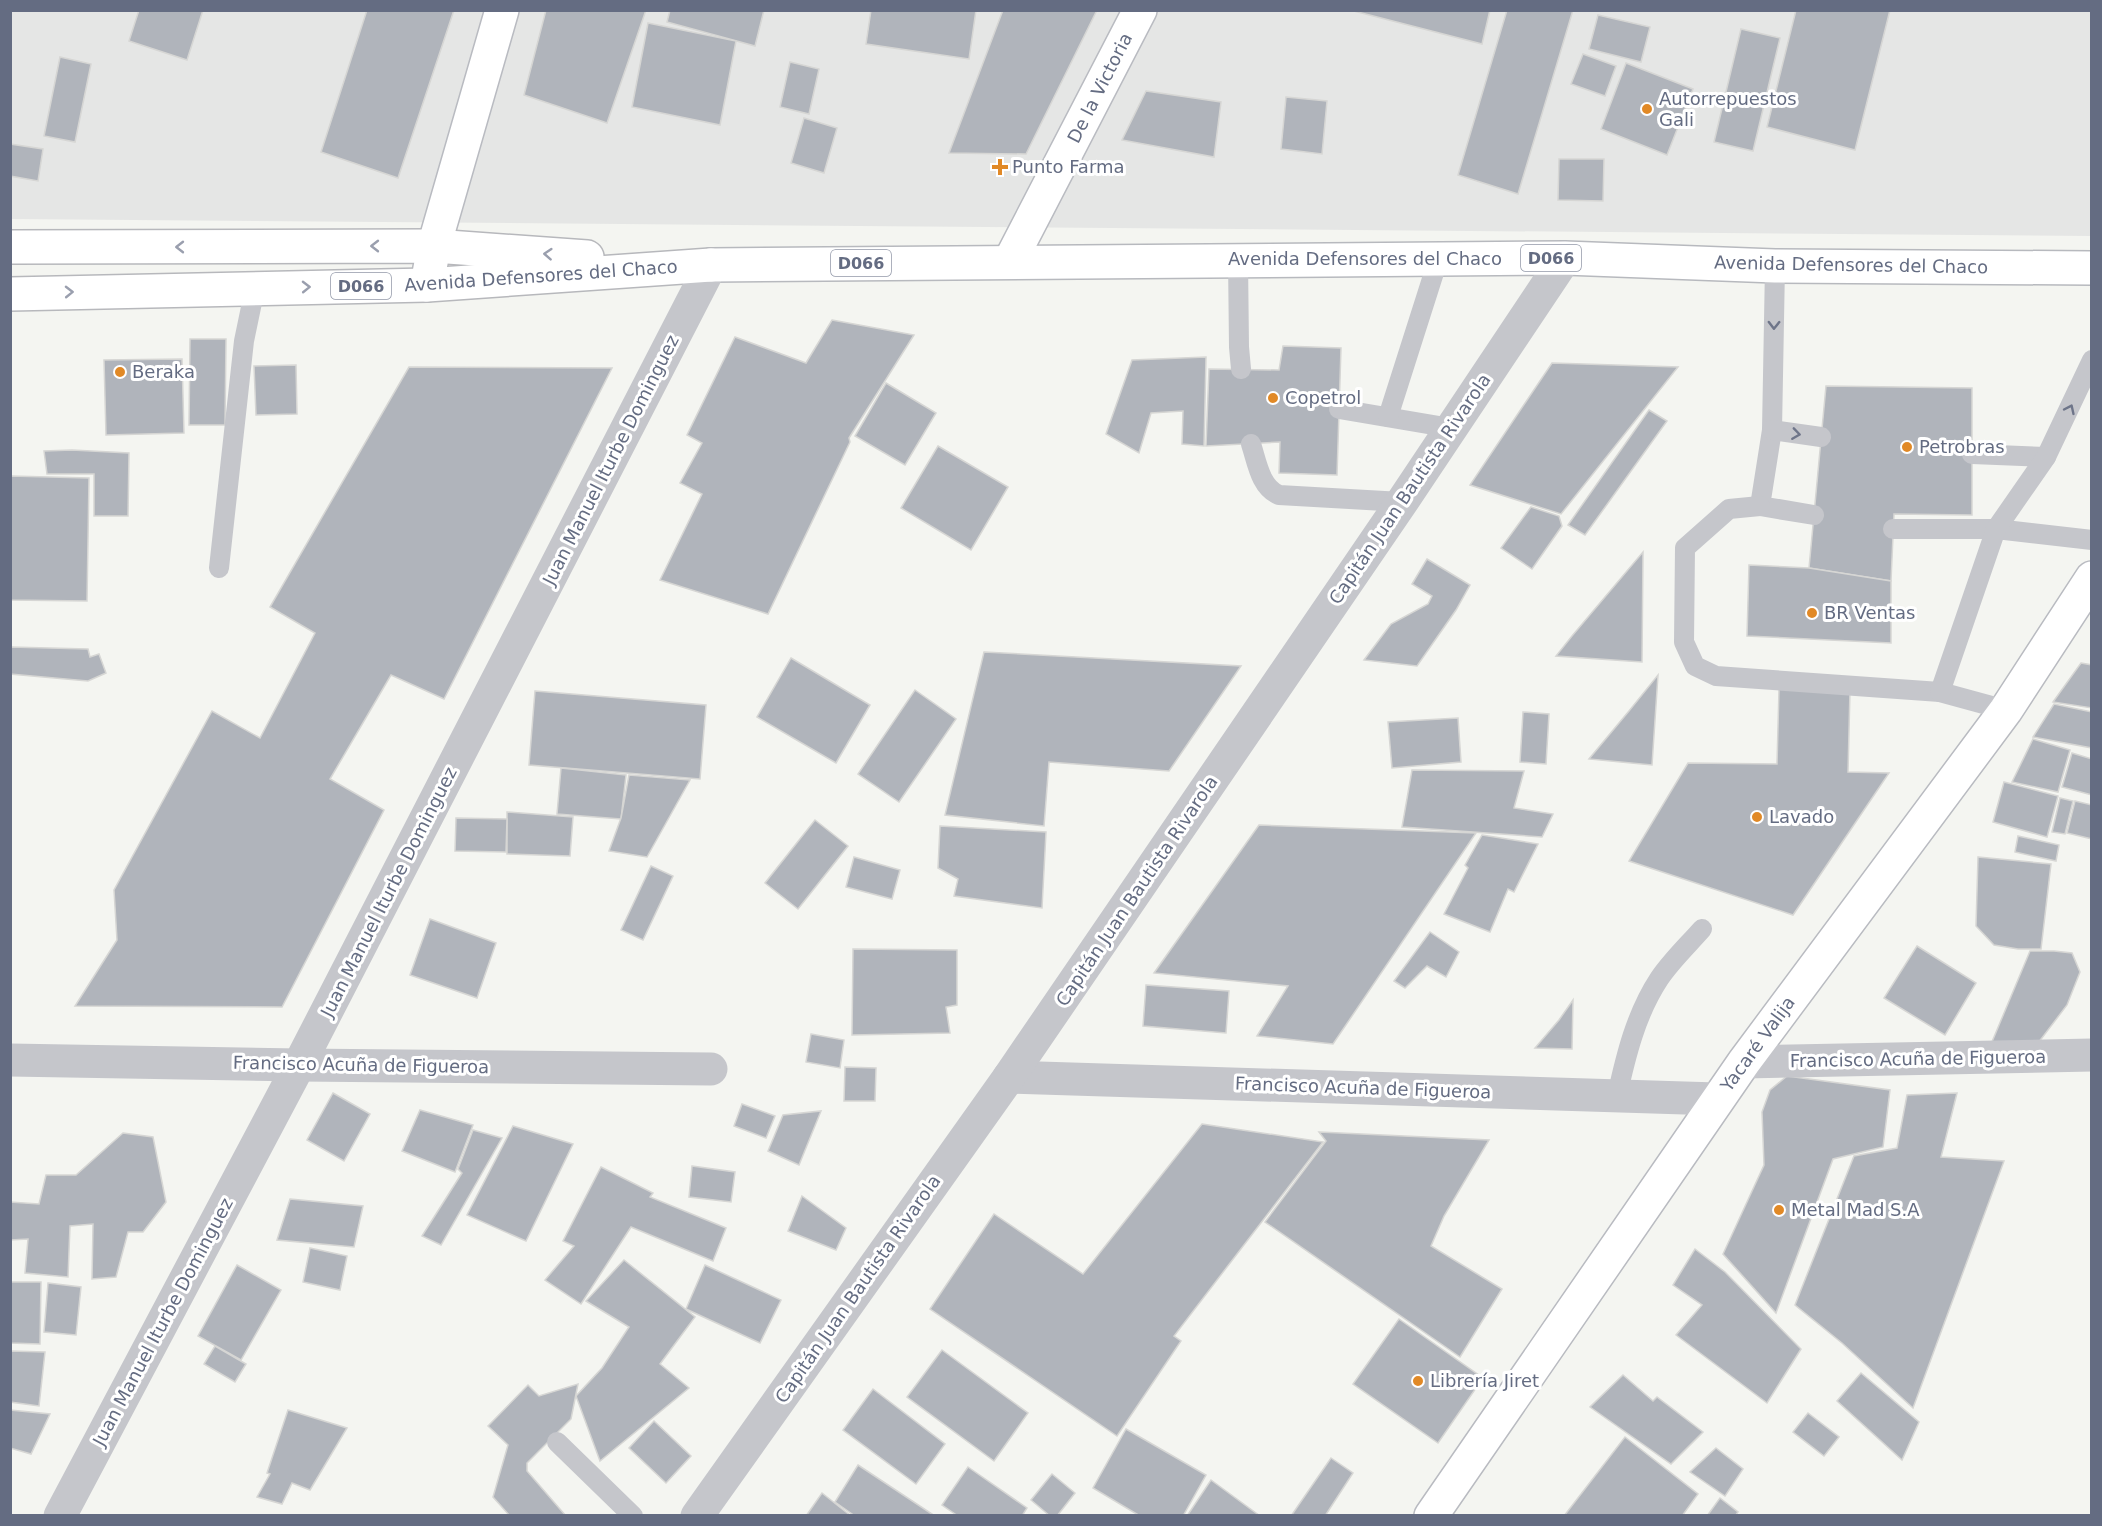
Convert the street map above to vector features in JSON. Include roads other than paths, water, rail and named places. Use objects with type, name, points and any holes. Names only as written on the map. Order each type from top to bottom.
[{"type":"main road","points":[[427,285],[434,246],[502,10]]},
{"type":"main road","name":"De la Victoria","points":[[1010,261],[1140,10]]},
{"type":"main road","name":"Avenida Defensores del Chaco","points":[[10,247],[434,246],[711,265]]},
{"type":"main road","name":"Avenida Defensores del Chaco","points":[[10,294],[427,285],[711,265],[1010,261],[1565,258],[1775,266],[2091,268]]},
{"type":"main road","name":"Yacaré Valija","points":[[1431,1515],[1744,1062],[2006,710],[2091,578]]},
{"type":"street","name":"Capitán Juan Bautista Rivarola","points":[[697,1515],[1009,1077],[1402,502],[1565,258]]},
{"type":"street","name":"Juan Manuel Iturbe Dominguez","points":[[60,1515],[299,1065],[711,265]]},
{"type":"street","name":"Francisco Acuña de Figueroa","points":[[1744,1062],[2091,1055]]},
{"type":"street","name":"Francisco Acuña de Figueroa","points":[[10,1060],[711,1069]]},
{"type":"street","name":"Francisco Acuña de Figueroa","points":[[1009,1077],[1717,1100]]},
{"type":"lane","points":[[1238,259],[1241,369]]},
{"type":"lane","points":[[1388,417],[1438,260]]},
{"type":"lane","points":[[1760,506],[1772,430],[1775,266]]},
{"type":"lane","points":[[219,568],[244,341],[255,288]]},
{"type":"lane","points":[[1940,692],[1996,529],[2046,457],[2091,360]]},
{"type":"lane","points":[[1339,409],[1451,428]]},
{"type":"lane","points":[[1772,430],[1821,437]]},
{"type":"lane","points":[[1251,444],[1265,486],[1271,492],[1279,495],[1402,502]]},
{"type":"lane","points":[[1972,454],[2046,457]]},
{"type":"lane","points":[[1814,515],[1760,506],[1729,509],[1685,548],[1684,642],[1695,666],[1716,676],[1940,692],[2006,710]]},
{"type":"lane","points":[[1893,529],[1996,529],[2091,540]]},
{"type":"lane","points":[[1617,1096],[1627,1050],[1644,1005],[1660,978],[1702,929]]},
{"type":"lane","points":[[557,1442],[633,1515]]},
{"type":"place","name":"Autorrepuestos Gali","points":[[1647,109]]},
{"type":"place","name":"Punto Farma","points":[[1000,167]]},
{"type":"place","name":"Beraka","points":[[120,372]]},
{"type":"place","name":"Copetrol","points":[[1273,398]]},
{"type":"place","name":"Petrobras","points":[[1907,447]]},
{"type":"place","name":"BR Ventas","points":[[1812,613]]},
{"type":"place","name":"Lavado","points":[[1757,817]]},
{"type":"place","name":"Metal Mad S.A","points":[[1779,1210]]},
{"type":"place","name":"Librería Jiret","points":[[1418,1381]]}]
